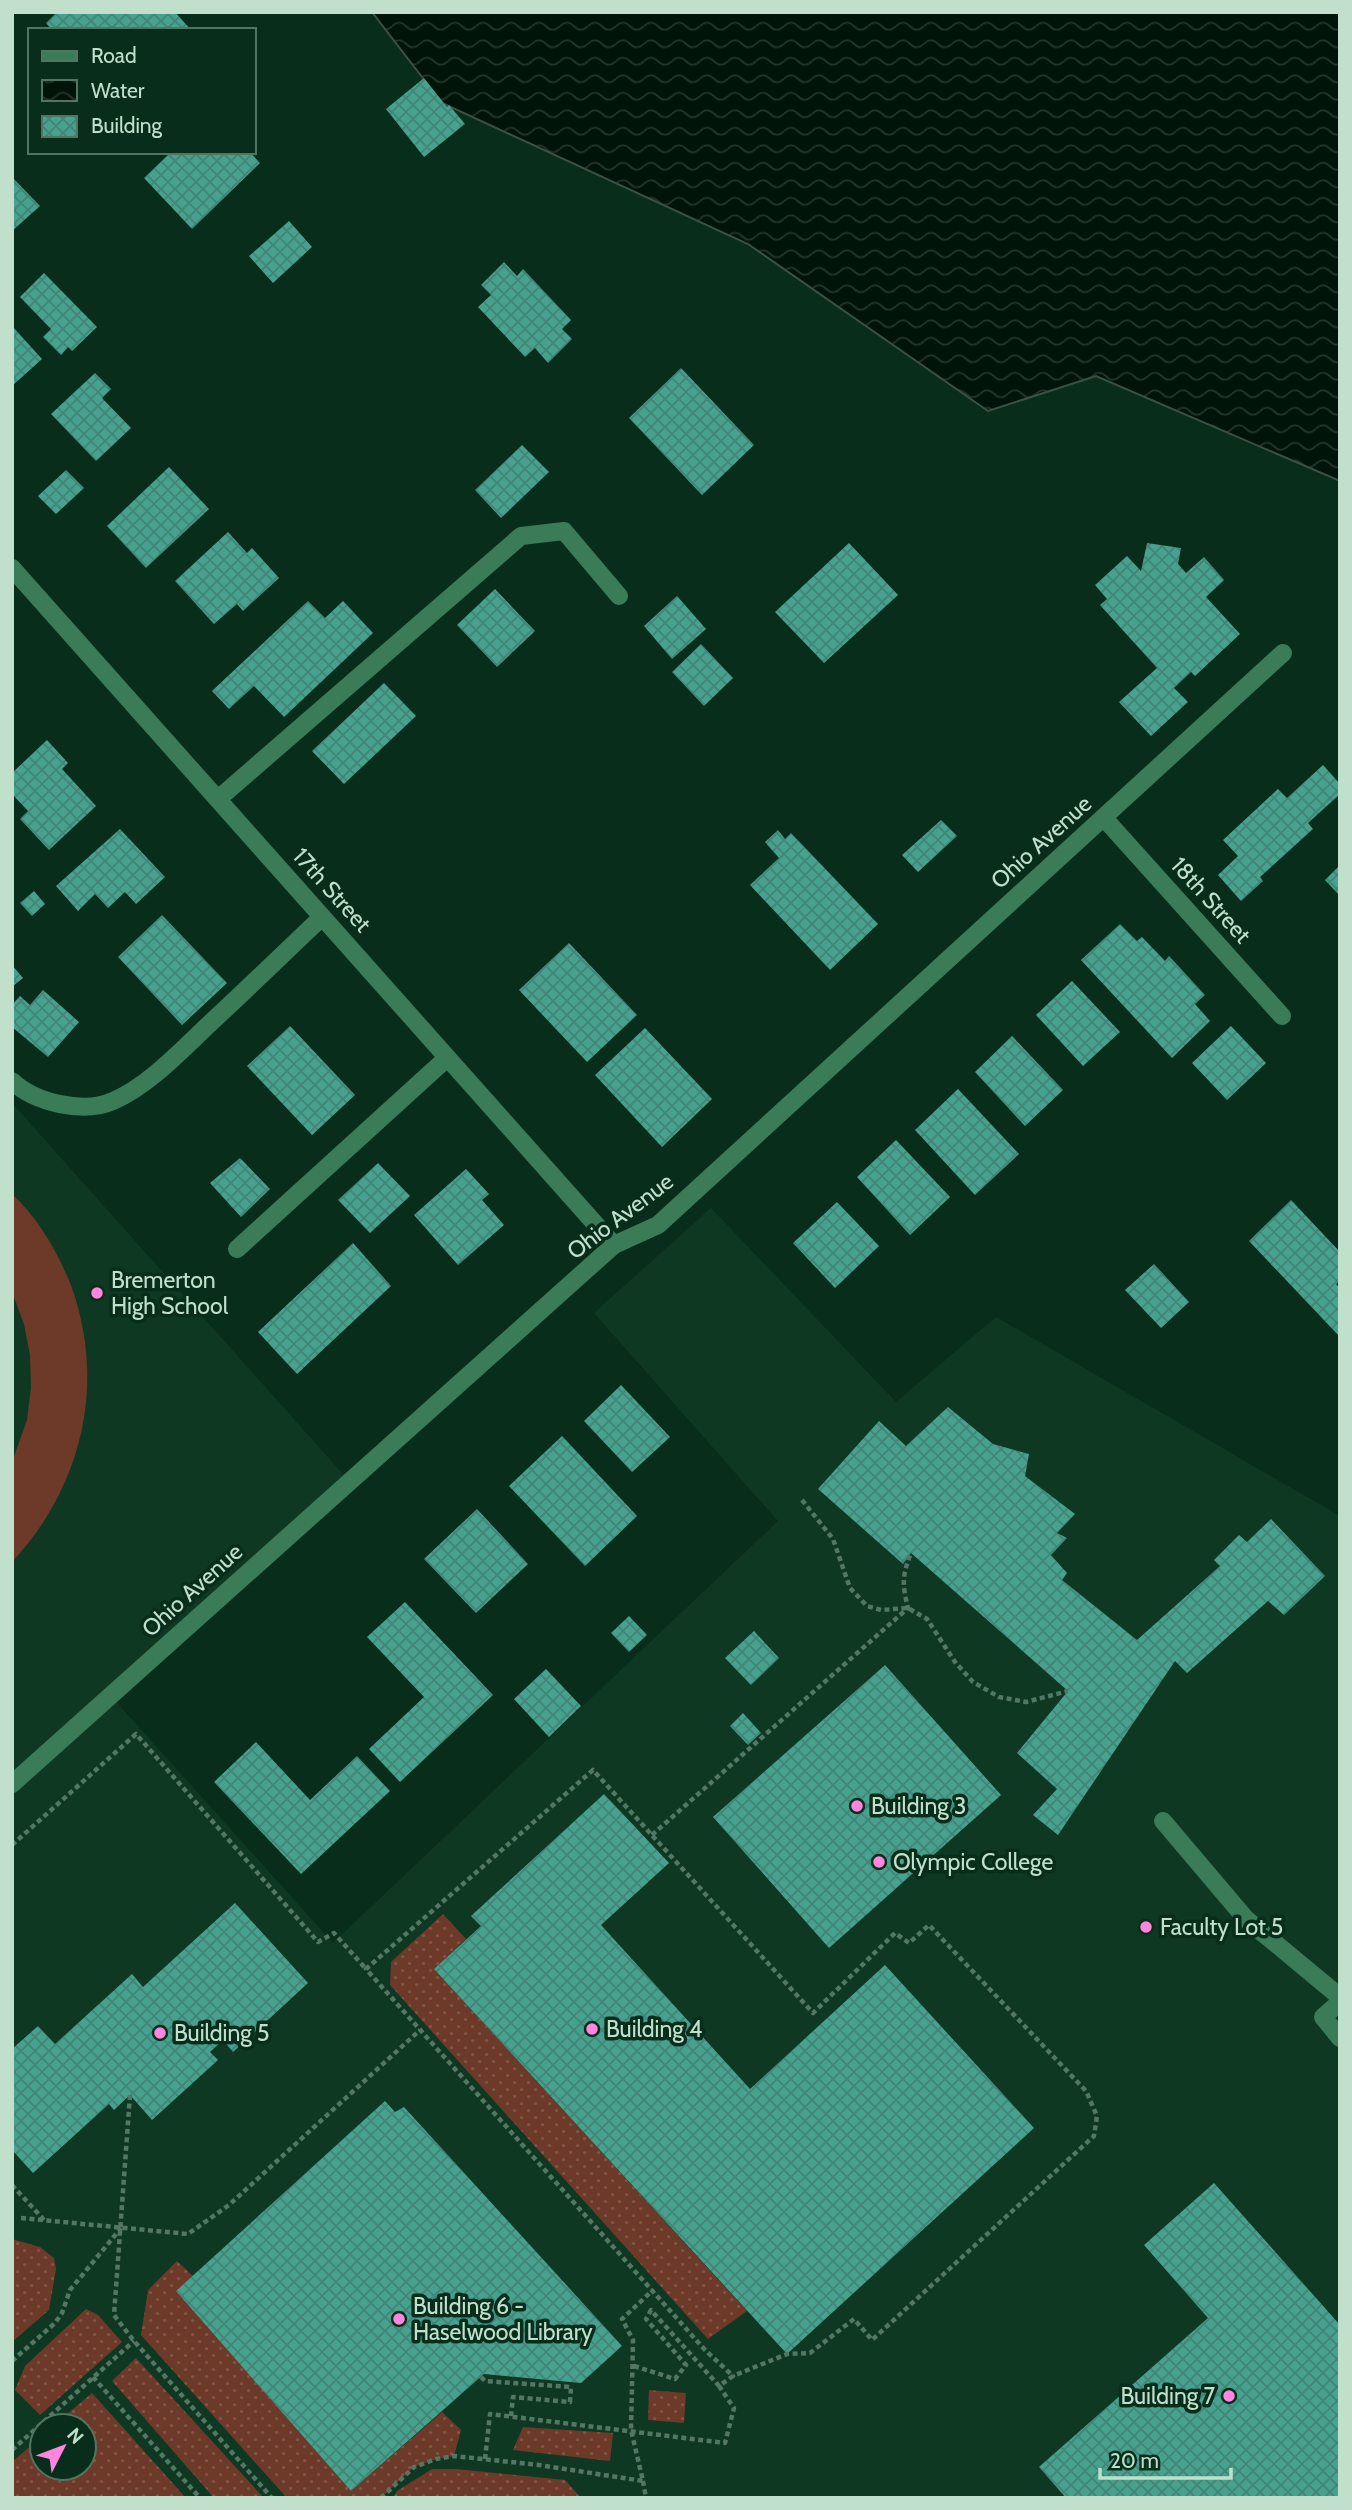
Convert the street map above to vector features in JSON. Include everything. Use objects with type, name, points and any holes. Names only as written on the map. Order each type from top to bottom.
[{"type":"street","points":[[218,799],[521,536],[564,531],[619,596]]},
{"type":"street","name":"17th Street","points":[[12,568],[614,1245]]},
{"type":"street","name":"Ohio Avenue","points":[[12,1784],[614,1245],[658,1225],[1283,653]]},
{"type":"street","name":"18th Street","points":[[1104,818],[1282,1016]]},
{"type":"street","points":[[12,1081],[29,1092],[61,1105],[98,1106],[114,1101],[176,1056],[322,917]]},
{"type":"street","points":[[237,1249],[447,1058]]},
{"type":"street","points":[[1163,1821],[1246,1919],[1340,1997]]},
{"type":"street","points":[[1340,2002],[1323,2017],[1340,2038]]},
{"type":"path","points":[[802,1500],[833,1539],[850,1588],[867,1606],[881,1610],[908,1608],[927,1619],[955,1662],[973,1682],[999,1697],[1026,1702],[1068,1691]]},
{"type":"path","points":[[908,1608],[902,1586],[903,1573],[911,1553]]},
{"type":"path","points":[[652,1835],[908,1608]]},
{"type":"path","points":[[12,1845],[135,1734],[318,1942],[334,1933],[705,2350],[733,2376]]},
{"type":"path","points":[[366,1969],[593,1770],[813,2013],[895,1933],[909,1943],[929,1924],[1086,2091],[1097,2116],[1094,2136],[872,2340],[854,2319],[810,2353],[787,2354],[733,2376],[719,2386]]},
{"type":"path","points":[[21,2218],[188,2234],[229,2204],[420,2030]]},
{"type":"path","points":[[130,2095],[114,2315],[272,2498]]},
{"type":"path","points":[[12,2185],[44,2220]]},
{"type":"path","points":[[12,2361],[55,2323],[62,2313],[70,2290],[121,2228]]},
{"type":"path","points":[[646,2498],[631,2430],[633,2340],[622,2319],[653,2290]]},
{"type":"path","points":[[485,2459],[491,2414],[725,2443],[734,2408],[719,2386],[651,2310],[646,2319],[687,2365],[675,2379],[634,2366]]},
{"type":"path","points":[[12,2450],[134,2341]]},
{"type":"path","points":[[93,2377],[200,2498]]},
{"type":"path","points":[[481,2377],[485,2381],[571,2387],[570,2402],[513,2397],[511,2416]]},
{"type":"path","points":[[381,2498],[414,2467],[454,2456],[539,2465],[643,2481]]},
{"type":"shaded area","name":"Olympic College","points":[[12,1103],[350,1482],[111,1696],[333,1943],[778,1521],[594,1313],[711,1208],[896,1402],[996,1317],[1340,1516],[1340,2498],[12,2498]]},
{"type":"shaded area","points":[[12,1194],[39,1226],[67,1275],[82,1325],[87,1361],[81,1433],[71,1468],[56,1501],[36,1533],[12,1562],[12,1462],[27,1420],[31,1388],[30,1355],[24,1324],[12,1292]]},
{"type":"shaded area","points":[[443,1914],[466,1939],[434,1969],[747,2311],[708,2339],[390,1985],[391,1962]]},
{"type":"shaded area","points":[[12,2239],[40,2247],[54,2258],[56,2269],[49,2310],[12,2342]]},
{"type":"shaded area","points":[[177,2261],[193,2276],[177,2291],[351,2491],[442,2412],[461,2430],[454,2456],[414,2467],[381,2498],[287,2498],[141,2335],[148,2290]]},
{"type":"shaded area","points":[[86,2309],[98,2315],[122,2342],[43,2412],[37,2412],[15,2390],[25,2366]]},
{"type":"shaded area","points":[[136,2358],[264,2498],[214,2498],[112,2381]]},
{"type":"shaded area","points":[[649,2390],[686,2393],[684,2423],[648,2420]]},
{"type":"shaded area","points":[[92,2393],[186,2498],[12,2498],[12,2462],[28,2448],[28,2482],[98,2482],[98,2412],[70,2412]]},
{"type":"shaded area","points":[[523,2427],[613,2433],[610,2461],[513,2450]]},
{"type":"shaded area","points":[[432,2469],[565,2480],[581,2498],[393,2498],[397,2491]]},
{"type":"water","points":[[372,12],[1340,12],[1340,481],[1096,376],[988,411],[748,244],[442,103]]},
{"type":"building","points":[[57,12],[175,12],[189,28],[50,28],[46,23]]},
{"type":"building","points":[[424,78],[447,107],[449,105],[465,124],[424,157],[386,109]]},
{"type":"building","points":[[169,154],[252,154],[260,163],[192,229],[144,178]]},
{"type":"building","points":[[12,177],[40,206],[12,231]]},
{"type":"building","points":[[289,221],[312,247],[273,283],[249,256]]},
{"type":"building","points":[[504,262],[517,276],[523,269],[571,320],[562,329],[572,339],[548,363],[535,348],[525,357],[478,307],[491,295],[481,285]]},
{"type":"building","points":[[44,273],[97,327],[72,351],[68,347],[61,355],[43,337],[51,329],[20,297]]},
{"type":"building","points":[[12,326],[42,359],[12,386]]},
{"type":"building","points":[[681,368],[754,445],[702,495],[629,418]]},
{"type":"building","points":[[95,373],[111,389],[102,398],[131,428],[96,461],[51,414]]},
{"type":"building","points":[[522,445],[549,472],[501,518],[475,490]]},
{"type":"building","points":[[169,467],[209,509],[146,568],[107,526]]},
{"type":"building","points":[[66,470],[84,488],[56,514],[38,496]]},
{"type":"building","points":[[228,532],[247,553],[252,548],[279,578],[243,611],[237,604],[214,624],[175,581]]},
{"type":"building","points":[[849,543],[898,595],[824,663],[775,612]]},
{"type":"building","points":[[1147,543],[1181,548],[1178,564],[1186,573],[1204,557],[1224,580],[1206,597],[1240,634],[1195,676],[1191,672],[1174,688],[1188,702],[1151,736],[1119,702],[1157,668],[1100,605],[1107,599],[1095,585],[1127,556],[1141,571]]},
{"type":"building","points":[[495,589],[535,631],[497,667],[457,625]]},
{"type":"building","points":[[677,596],[706,629],[672,659],[644,626]]},
{"type":"building","points":[[308,601],[325,618],[343,601],[373,633],[284,717],[254,686],[229,709],[212,691]]},
{"type":"building","points":[[701,644],[733,678],[704,706],[672,672]]},
{"type":"building","points":[[384,683],[416,716],[344,784],[312,751]]},
{"type":"building","points":[[47,740],[68,763],[62,769],[96,806],[49,850],[20,819],[28,811],[12,794],[12,773]]},
{"type":"building","points":[[1323,765],[1340,784],[1340,794],[1308,823],[1313,829],[1260,877],[1263,881],[1241,901],[1218,875],[1238,856],[1223,840],[1278,789],[1287,798]]},
{"type":"building","points":[[941,820],[957,836],[918,872],[902,855]]},
{"type":"building","points":[[120,829],[165,877],[136,904],[125,892],[108,908],[95,894],[78,911],[56,886]]},
{"type":"building","points":[[778,830],[785,839],[791,833],[878,924],[830,970],[750,885],[779,858],[765,842]]},
{"type":"building","points":[[1340,865],[1340,896],[1325,880]]},
{"type":"building","points":[[34,891],[45,904],[32,916],[20,903]]},
{"type":"building","points":[[162,915],[227,983],[182,1025],[118,957]]},
{"type":"building","points":[[1120,924],[1137,941],[1142,937],[1165,961],[1169,956],[1205,995],[1195,1004],[1210,1021],[1172,1058],[1081,960]]},
{"type":"building","points":[[569,943],[637,1015],[587,1062],[519,990]]},
{"type":"building","points":[[12,965],[23,978],[12,987]]},
{"type":"building","points":[[1072,981],[1120,1032],[1083,1066],[1036,1015]]},
{"type":"building","points":[[43,990],[79,1022],[48,1057],[12,1027],[12,1005],[20,996],[30,1005]]},
{"type":"building","points":[[290,1026],[355,1095],[312,1135],[247,1066]]},
{"type":"building","points":[[1231,1026],[1266,1063],[1227,1100],[1192,1063]]},
{"type":"building","points":[[645,1028],[712,1099],[662,1147],[595,1075]]},
{"type":"building","points":[[1012,1036],[1063,1090],[1025,1126],[975,1072]]},
{"type":"building","points":[[958,1089],[1019,1154],[975,1195],[915,1130]]},
{"type":"building","points":[[896,1140],[950,1197],[910,1235],[857,1177]]},
{"type":"building","points":[[240,1158],[270,1189],[241,1217],[210,1183]]},
{"type":"building","points":[[378,1163],[410,1196],[370,1233],[338,1200]]},
{"type":"building","points":[[466,1169],[489,1194],[482,1200],[504,1225],[458,1265],[414,1215]]},
{"type":"building","points":[[1291,1200],[1340,1252],[1340,1281],[1336,1284],[1340,1288],[1340,1337],[1249,1241]]},
{"type":"building","points":[[837,1202],[879,1246],[835,1288],[793,1243]]},
{"type":"building","points":[[353,1243],[391,1286],[297,1374],[258,1332]]},
{"type":"building","points":[[1154,1264],[1189,1302],[1161,1328],[1125,1290]]},
{"type":"building","points":[[621,1385],[670,1437],[632,1472],[584,1421]]},
{"type":"building","points":[[948,1407],[993,1444],[1029,1454],[1025,1476],[1075,1514],[1057,1533],[1067,1538],[1051,1555],[1067,1573],[1062,1580],[1137,1640],[1220,1566],[1214,1560],[1239,1535],[1247,1542],[1271,1519],[1325,1576],[1284,1615],[1268,1601],[1187,1673],[1175,1661],[1058,1835],[1033,1815],[1057,1789],[1017,1753],[1068,1691],[911,1553],[903,1564],[818,1489],[879,1421],[906,1446]]},
{"type":"building","points":[[562,1436],[637,1516],[585,1566],[509,1486]]},
{"type":"building","points":[[477,1509],[528,1564],[476,1613],[424,1559]]},
{"type":"building","points":[[405,1602],[493,1695],[400,1782],[369,1749],[424,1697],[367,1637]]},
{"type":"building","points":[[629,1616],[647,1635],[629,1652],[611,1633]]},
{"type":"building","points":[[754,1631],[779,1658],[751,1685],[725,1658]]},
{"type":"building","name":"Building 3","points":[[885,1665],[1001,1795],[829,1948],[713,1817]]},
{"type":"building","points":[[546,1669],[581,1706],[549,1737],[514,1699]]},
{"type":"building","points":[[743,1713],[761,1733],[748,1745],[730,1726]]},
{"type":"building","points":[[256,1742],[310,1800],[357,1756],[390,1791],[301,1874],[214,1782]]},
{"type":"building","name":"Building 4","points":[[604,1794],[669,1863],[601,1925],[750,2089],[885,1965],[1034,2128],[787,2354],[434,1969],[481,1926],[471,1916]]},
{"type":"building","name":"Building 5","points":[[235,1903],[308,1983],[233,2052],[223,2040],[210,2052],[218,2060],[152,2120],[130,2095],[114,2110],[109,2104],[33,2173],[12,2150],[12,2049],[38,2026],[55,2044],[132,1974],[143,1987]]},
{"type":"building","name":"Building 6 - Haselwood Library","points":[[385,2101],[395,2112],[404,2107],[622,2346],[581,2383],[484,2374],[351,2491],[176,2291]]},
{"type":"building","name":"Building 7","points":[[1214,2183],[1340,2325],[1340,2498],[1066,2498],[1039,2467],[1208,2318],[1144,2245]]},
{"type":"place","name":"Bremerton High School","points":[[97,1293]]},
{"type":"place","name":"Building 3","points":[[857,1806]]},
{"type":"place","name":"Olympic College","points":[[879,1862]]},
{"type":"place","name":"Faculty Lot 5","points":[[1146,1927]]},
{"type":"place","name":"Building 4","points":[[592,2029]]},
{"type":"place","name":"Building 5","points":[[160,2033]]},
{"type":"place","name":"Building 6 - Haselwood Library","points":[[399,2319]]},
{"type":"place","name":"Building 7","points":[[1229,2396]]}]
